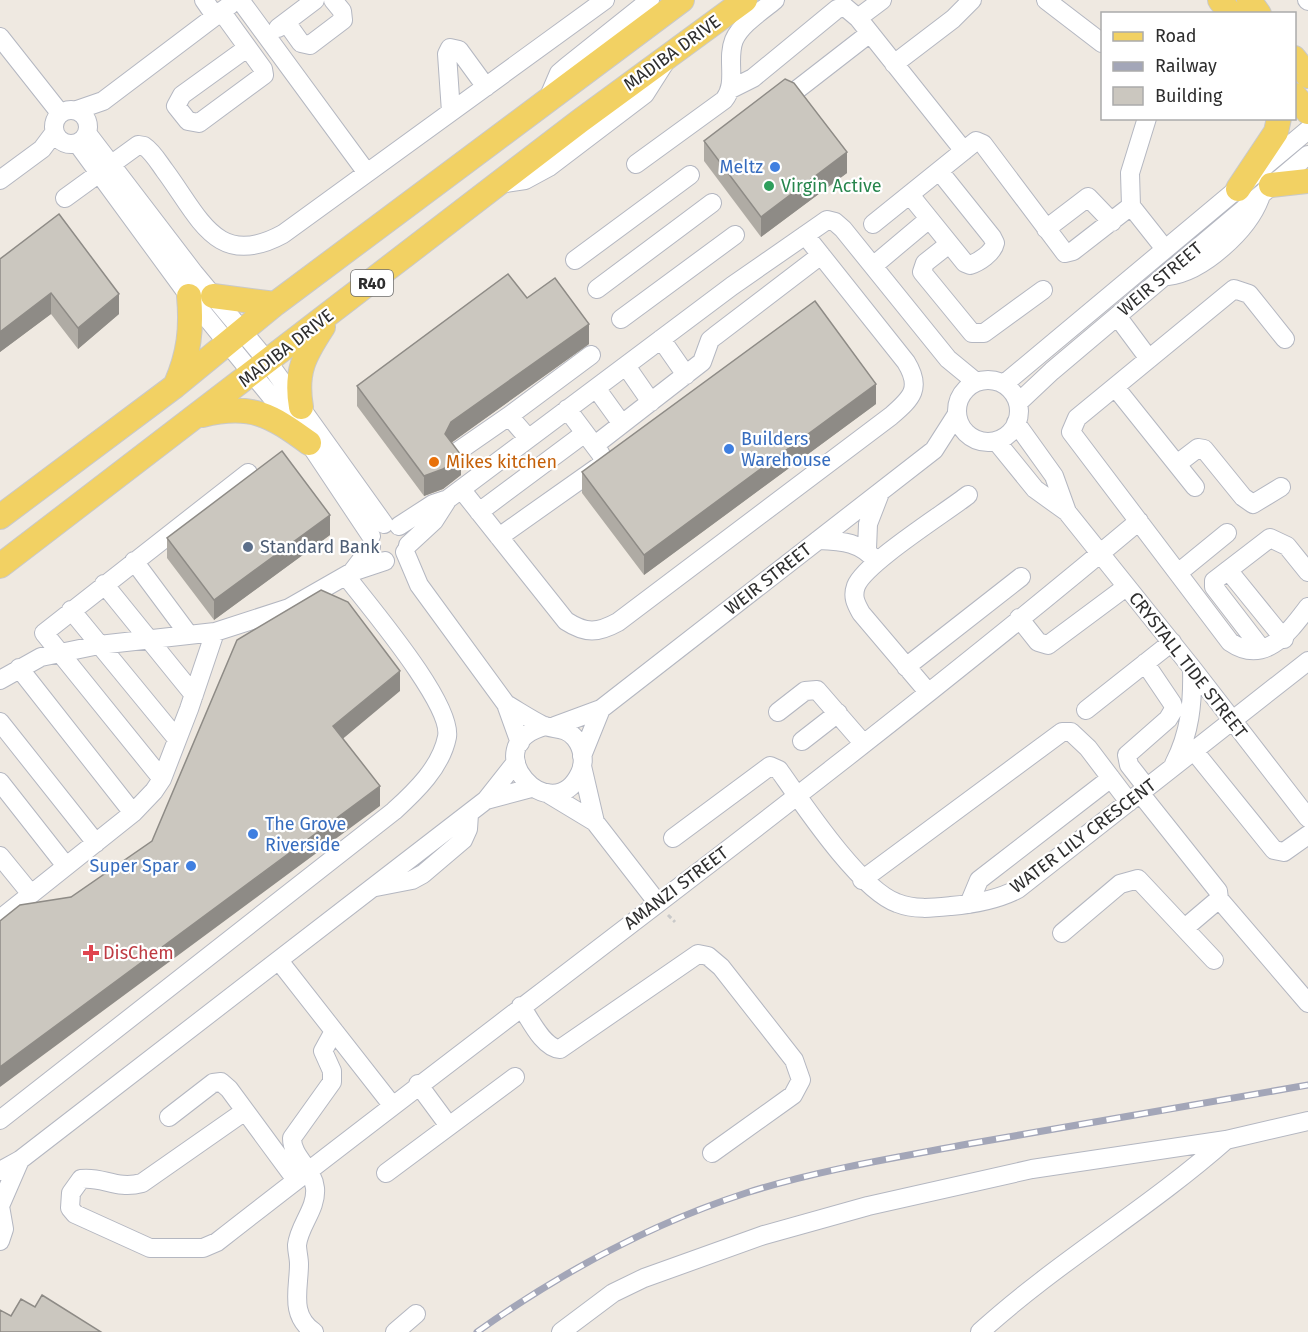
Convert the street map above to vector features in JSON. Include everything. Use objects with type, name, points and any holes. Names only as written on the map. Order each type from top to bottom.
[{"type":"main road","name":"MADIBA DRIVE","points":[[0,518],[175,386],[275,304],[682,0]]},
{"type":"main road","name":"MADIBA DRIVE","points":[[0,566],[499,184],[745,0]]},
{"type":"main road","points":[[1296,44],[1308,53]]},
{"type":"main road","points":[[1296,61],[1308,76]]},
{"type":"main road","points":[[1296,97],[1308,112]]},
{"type":"main road","points":[[1257,189],[1279,120]]},
{"type":"main road","points":[[1257,189],[1307,164]]},
{"type":"main road","points":[[175,386],[185,364],[191,338],[189,296]]},
{"type":"main road","points":[[213,296],[275,304]]},
{"type":"main road","points":[[301,407],[298,379],[300,369],[331,314]]},
{"type":"main road","points":[[198,416],[218,411],[261,412],[282,423],[309,443]]},
{"type":"street","points":[[204,0],[218,14],[247,48],[263,69],[262,77],[199,123],[183,117],[176,106],[182,95],[247,48]]},
{"type":"street","points":[[0,180],[72,129],[103,101],[238,0],[367,173]]},
{"type":"street","points":[[266,37],[315,0]]},
{"type":"street","points":[[286,22],[301,43],[310,45],[343,20],[342,11],[333,0]]},
{"type":"street","points":[[65,198],[138,145],[146,147],[214,236],[222,242],[245,246],[264,244],[283,234],[486,87],[586,6],[605,0]]},
{"type":"street","points":[[547,101],[559,73],[566,66],[650,0]]},
{"type":"street","points":[[731,89],[730,53],[735,39],[742,29],[775,0]]},
{"type":"street","points":[[858,18],[882,0]]},
{"type":"street","points":[[894,64],[972,0]]},
{"type":"street","points":[[1046,0],[1101,42]]},
{"type":"street","points":[[636,164],[724,100],[731,89],[753,78],[837,9],[848,8],[964,151]]},
{"type":"street","points":[[794,92],[870,33]]},
{"type":"street","points":[[0,37],[72,129],[213,296],[234,337]]},
{"type":"street","points":[[451,112],[447,54],[450,48],[459,50],[486,87]]},
{"type":"street","points":[[1146,120],[1130,173],[1131,206],[1165,249]]},
{"type":"street","name":"WEIR STREET","points":[[1018,403],[1164,276],[1257,189],[1293,142],[1308,130]]},
{"type":"street","points":[[873,224],[976,141],[983,144],[1060,250],[1070,254],[1131,206]]},
{"type":"street","points":[[105,169],[189,296],[234,337],[260,368],[301,407],[381,533],[376,556],[397,555]]},
{"type":"street","points":[[910,195],[949,244],[970,265],[976,263],[995,245],[993,237],[940,172]]},
{"type":"street","points":[[575,260],[690,175]]},
{"type":"street","name":"WEIR STREET","points":[[1004,384],[1165,249],[1257,189]]},
{"type":"street","points":[[1046,229],[1088,197],[1112,222]]},
{"type":"street","points":[[597,289],[712,203]]},
{"type":"street","points":[[873,266],[929,219]]},
{"type":"street","points":[[349,574],[381,533],[454,494],[660,339],[823,222],[835,222],[948,359],[976,382],[993,380],[1004,384],[1013,392],[1018,403],[1016,423],[1008,434],[996,441],[975,439],[934,450]]},
{"type":"street","points":[[621,319],[735,235]]},
{"type":"street","points":[[454,494],[479,512],[566,621],[589,632],[603,630],[897,411],[915,388],[912,372],[893,343],[805,235]]},
{"type":"street","points":[[949,244],[926,262],[922,272],[972,333],[984,333],[1042,290]]},
{"type":"street","points":[[479,512],[590,439],[622,424],[705,358],[708,344],[715,336],[821,255]]},
{"type":"street","points":[[1285,339],[1249,294],[1234,289],[1077,418],[1071,432],[1213,621],[1235,645],[1250,649],[1261,648],[1284,639],[1308,607]]},
{"type":"street","points":[[1117,316],[1149,359]]},
{"type":"street","points":[[660,339],[686,375]]},
{"type":"street","points":[[457,452],[591,355]]},
{"type":"street","points":[[948,359],[959,405],[961,426],[975,439]]},
{"type":"street","points":[[626,366],[651,402]]},
{"type":"street","points":[[260,368],[309,443],[381,533],[406,534],[397,555]]},
{"type":"street","points":[[934,450],[959,405],[976,382]]},
{"type":"street","points":[[1115,387],[1195,487]]},
{"type":"street","points":[[596,388],[622,424]]},
{"type":"street","points":[[499,537],[598,468],[603,459],[567,409]]},
{"type":"street","points":[[509,416],[528,438]]},
{"type":"street","name":"CRYSTALL TIDE STREET","points":[[1016,423],[1054,476],[1067,512]]},
{"type":"street","name":"CRYSTALL TIDE STREET","points":[[996,441],[1035,489],[1067,512],[1172,642],[1308,818]]},
{"type":"street","points":[[1177,464],[1198,448],[1204,449],[1244,497],[1253,504],[1281,487]]},
{"type":"street","name":"WEIR STREET","points":[[601,709],[934,450]]},
{"type":"street","points":[[162,779],[44,633],[248,473]]},
{"type":"street","points":[[872,555],[868,524],[880,492]]},
{"type":"street","points":[[0,680],[41,657],[99,645],[215,632],[289,608],[349,574],[397,555],[434,521],[454,494]]},
{"type":"street","points":[[928,692],[856,605],[854,594],[872,555],[968,495]]},
{"type":"street","name":"AMANZI STREET","points":[[245,1111],[142,1183],[122,1187],[81,1179],[71,1193],[70,1208],[75,1214],[143,1247],[203,1248],[217,1242],[418,1084],[797,796],[1100,555],[1139,521]]},
{"type":"street","points":[[1178,573],[1227,533]]},
{"type":"street","points":[[1261,648],[1214,587],[1216,579],[1266,539],[1275,538],[1287,546],[1308,573]]},
{"type":"street","points":[[818,540],[844,542],[872,555]]},
{"type":"street","points":[[397,555],[506,704],[520,743]]},
{"type":"street","points":[[134,561],[189,635]]},
{"type":"street","points":[[1228,570],[1284,639]]},
{"type":"street","points":[[0,1120],[394,811],[426,778],[439,760],[448,736],[444,714],[427,684],[349,574]]},
{"type":"street","points":[[906,667],[1021,577]]},
{"type":"street","points":[[104,584],[194,695]]},
{"type":"street","points":[[1019,618],[1038,642],[1048,645],[1126,587]]},
{"type":"street","points":[[1213,621],[1230,608]]},
{"type":"street","points":[[71,610],[177,740]]},
{"type":"street","points":[[0,918],[133,813],[162,779],[215,632]]},
{"type":"street","points":[[1086,710],[1172,642]]},
{"type":"street","name":"WATER LILY CRESCENT","points":[[673,838],[766,766],[779,770],[862,880],[881,896],[908,907],[924,909],[969,904],[1018,889],[1308,661]]},
{"type":"street","points":[[1145,663],[1174,709],[1168,719],[1126,754],[1139,794],[1216,888],[1219,899],[1308,1003]]},
{"type":"street","points":[[19,668],[133,813]]},
{"type":"street","points":[[1172,768],[1183,747],[1191,716],[1192,668]]},
{"type":"street","points":[[778,712],[813,689],[826,698],[863,743]]},
{"type":"street","points":[[506,704],[574,737],[582,761],[595,822]]},
{"type":"street","points":[[0,1171],[27,1154],[280,962],[486,800],[516,762],[520,743],[526,735],[601,709]]},
{"type":"street","points":[[486,800],[539,790],[566,789],[573,783],[601,709]]},
{"type":"street","points":[[802,741],[838,713]]},
{"type":"street","points":[[0,722],[96,843]]},
{"type":"street","points":[[862,880],[1062,732],[1076,735],[1111,778],[1139,794]]},
{"type":"street","points":[[1194,751],[1274,850],[1284,852],[1308,835]]},
{"type":"street","points":[[516,762],[523,781],[595,822],[657,902]]},
{"type":"street","points":[[969,904],[979,880],[1111,778]]},
{"type":"street","points":[[0,782],[66,866]]},
{"type":"street","points":[[0,856],[31,894]]},
{"type":"street","points":[[1062,933],[1120,884],[1134,879],[1146,885],[1214,960]]},
{"type":"street","points":[[1186,927],[1219,899]]},
{"type":"street","points":[[521,1006],[545,1040],[554,1048],[560,1049],[698,954],[708,956],[721,967],[794,1060],[801,1080],[793,1095],[712,1153]]},
{"type":"street","points":[[280,962],[392,1105]]},
{"type":"street","points":[[302,1175],[292,1138],[332,1082],[332,1071],[323,1051],[334,1031]]},
{"type":"street","points":[[386,1173],[515,1077]]},
{"type":"street","points":[[169,1117],[217,1081],[229,1089],[245,1111],[315,1187],[313,1206],[297,1245],[299,1264],[297,1305],[302,1320],[314,1332]]},
{"type":"street","points":[[418,1084],[449,1126]]},
{"type":"street","points":[[561,1332],[613,1293],[695,1259],[764,1235],[868,1206],[1032,1169],[1226,1140],[1308,1120]]},
{"type":"street","points":[[980,1332],[1105,1234],[1178,1182],[1226,1140]]},
{"type":"street","points":[[0,1241],[4,1229],[0,1206],[27,1154]]},
{"type":"street","points":[[395,1332],[416,1314]]},
{"type":"building","name":"Meltz","points":[[785,79],[794,83],[847,152],[761,217],[704,141]]},
{"type":"building","points":[[59,214],[119,294],[78,328],[51,293],[0,332],[0,259]]},
{"type":"building","points":[[508,274],[527,298],[555,278],[589,324],[451,422],[445,434],[461,455],[443,469],[424,476],[357,386]]},
{"type":"building","name":"Builders Warehouse","points":[[815,301],[876,384],[644,555],[582,472]]},
{"type":"building","name":"Standard Bank","points":[[282,451],[330,515],[214,600],[167,538]]},
{"type":"building","name":"The Grove Riverside","points":[[321,590],[348,602],[400,671],[333,726],[380,786],[0,1067],[0,921],[20,905],[71,897],[152,841],[237,640]]},
{"type":"building","points":[[42,1295],[101,1332],[0,1332],[0,1310],[11,1316],[21,1299],[35,1307]]},
{"type":"railway","points":[[477,1332],[540,1290],[606,1252],[710,1205],[746,1193],[828,1171],[912,1154],[1308,1085]]},
{"type":"place","name":"Meltz","points":[[775,167]]},
{"type":"place","name":"Virgin Active","points":[[769,186]]},
{"type":"place","name":"Builders Warehouse","points":[[729,449]]},
{"type":"place","name":"Mikes kitchen","points":[[434,462]]},
{"type":"place","name":"Standard Bank","points":[[248,547]]},
{"type":"place","name":"The Grove Riverside","points":[[253,834]]},
{"type":"place","name":"Super Spar","points":[[191,866]]},
{"type":"place","name":"DisChem","points":[[91,953]]}]
